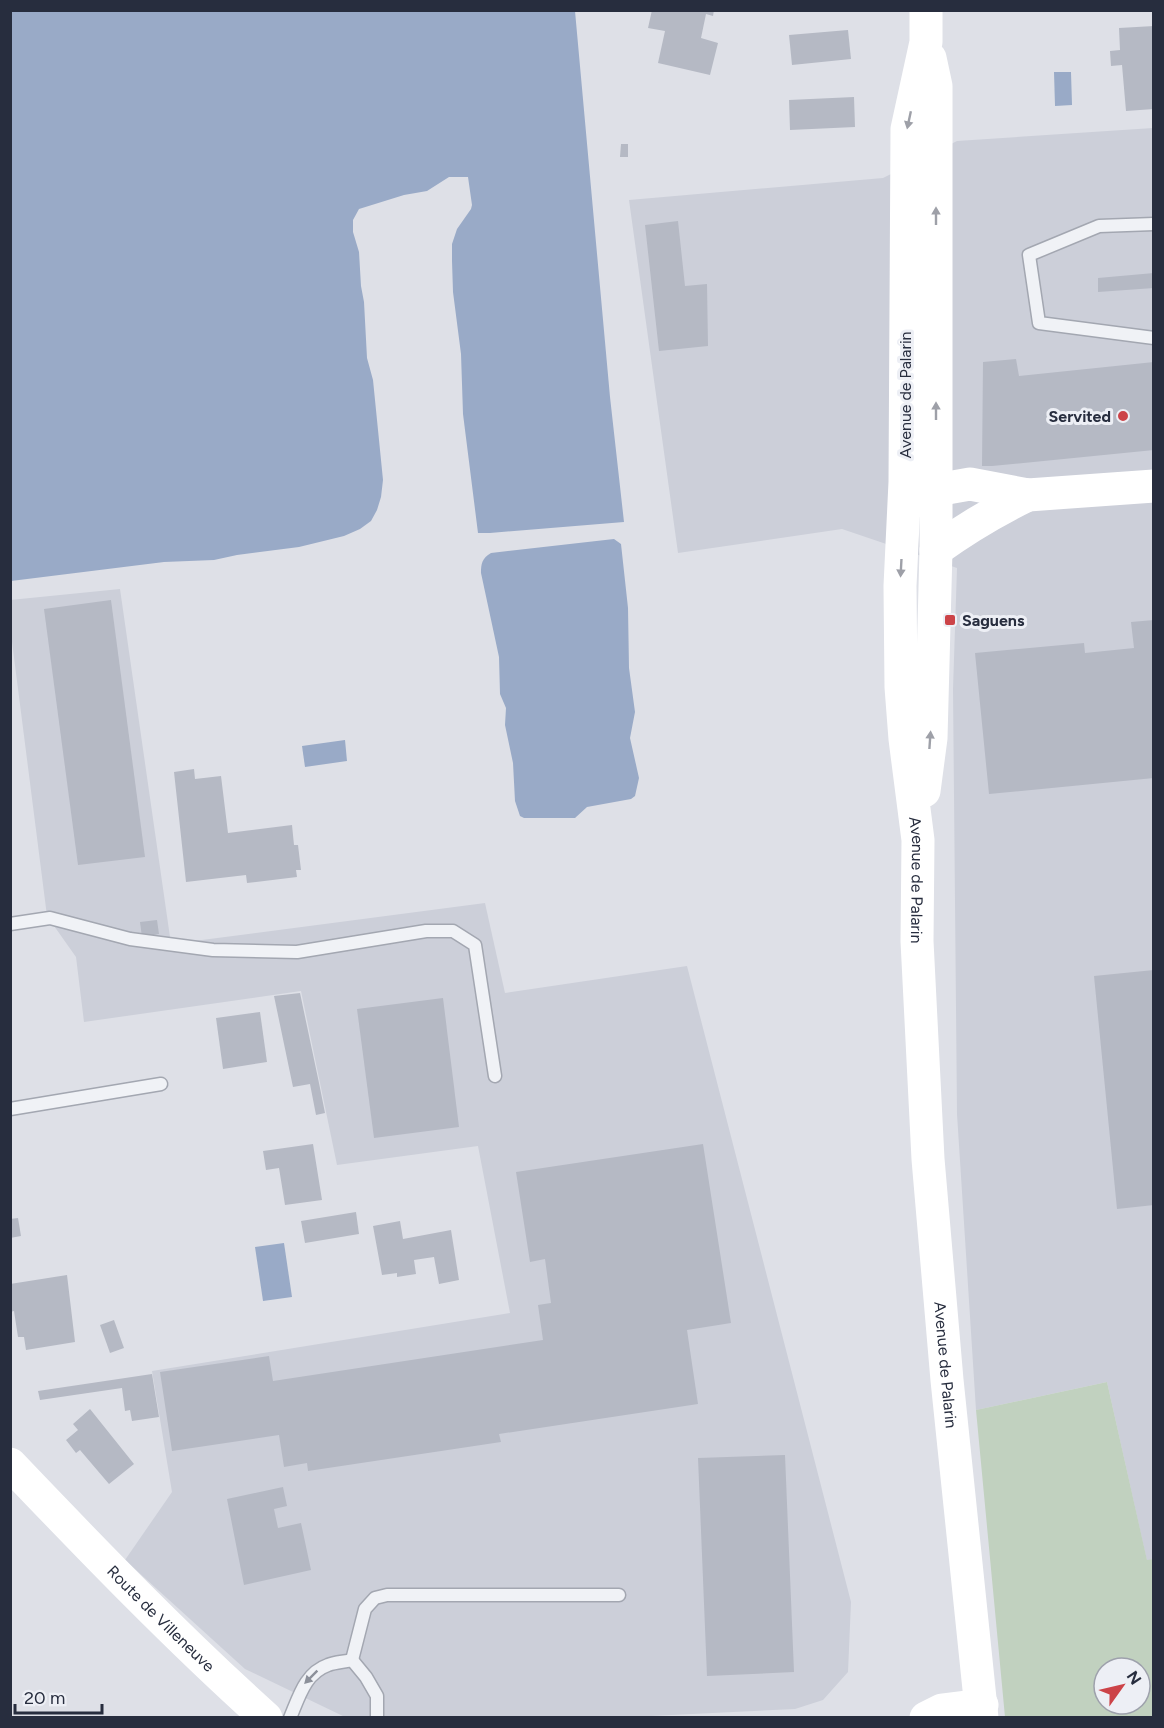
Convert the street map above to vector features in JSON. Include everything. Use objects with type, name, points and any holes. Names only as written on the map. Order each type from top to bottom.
[{"type":"main road","name":"Avenue de Palarin","points":[[918,840],[901,687],[900,586],[920,499],[936,456],[936,86],[926,26]]},
{"type":"main road","name":"Avenue de Palarin","points":[[926,26],[907,129],[920,499],[936,550],[931,738],[918,840],[917,941],[928,1159],[947,1380],[982,1711]]},
{"type":"main road","points":[[936,456],[970,484]]},
{"type":"main road","points":[[920,499],[970,484],[1028,495],[1154,486]]},
{"type":"main road","points":[[936,550],[969,526],[1028,495]]},
{"type":"main road","points":[[920,499],[969,526]]},
{"type":"main road","name":"Route de Villeneuve","points":[[10,1464],[231,1686],[266,1718]]},
{"type":"main road","points":[[926,1718],[942,1710],[982,1711]]},
{"type":"lane","points":[[1154,224],[1099,226],[1029,255],[1039,323],[1154,338]]},
{"type":"lane","points":[[10,924],[50,918],[130,939],[213,951],[276,952],[297,952],[426,931],[453,931],[475,945],[495,1076]]},
{"type":"lane","points":[[10,1110],[161,1084]]},
{"type":"lane","points":[[352,1660],[365,1609],[375,1598],[387,1595],[619,1595]]},
{"type":"lane","points":[[290,1718],[304,1684],[315,1672],[328,1665],[352,1660]]},
{"type":"lane","points":[[352,1660],[366,1677],[377,1696],[377,1718]]},
{"type":"shaded area","points":[[1153,128],[1153,1559],[1147,1561],[1107,1382],[976,1410],[957,1114],[953,689],[957,568],[842,529],[678,553],[629,200],[883,178],[957,141]]},
{"type":"shaded area","points":[[120,589],[171,944],[485,903],[505,993],[687,966],[851,1602],[848,1672],[823,1700],[795,1709],[631,1717],[345,1717],[245,1669],[125,1560],[172,1492],[152,1371],[510,1313],[478,1146],[337,1165],[301,991],[84,1022],[76,957],[47,916],[11,634],[10,600]]},
{"type":"green space","points":[[1107,1382],[1147,1560],[1153,1559],[1153,1717],[1005,1717],[976,1410]]},
{"type":"water","points":[[11,10],[575,11],[610,397],[624,522],[478,533],[463,414],[461,354],[453,292],[452,261],[452,244],[457,229],[472,205],[468,177],[449,177],[427,191],[404,195],[359,209],[353,220],[353,232],[359,252],[367,358],[373,380],[383,480],[381,497],[371,521],[344,536],[299,547],[214,560],[164,562],[11,581]]},
{"type":"water","points":[[1054,72],[1071,72],[1072,105],[1055,106]]},
{"type":"water","points":[[614,539],[621,544],[628,608],[629,668],[635,712],[630,738],[639,778],[635,796],[631,799],[587,807],[575,818],[524,818],[520,816],[515,801],[513,763],[505,725],[506,708],[500,694],[499,657],[481,573],[482,564],[491,553]]},
{"type":"water","points":[[345,740],[347,761],[305,767],[302,746]]},
{"type":"water","points":[[284,1243],[292,1297],[263,1301],[255,1247]]},
{"type":"building","points":[[652,10],[714,10],[713,16],[706,14],[701,38],[718,43],[710,75],[658,63],[665,31],[648,28]]},
{"type":"building","points":[[1154,26],[1154,109],[1126,111],[1122,65],[1111,66],[1110,51],[1120,50],[1119,28]]},
{"type":"building","points":[[848,30],[851,59],[792,65],[789,35]]},
{"type":"building","points":[[854,97],[855,127],[790,130],[789,100]]},
{"type":"building","points":[[621,144],[628,144],[628,157],[620,157]]},
{"type":"building","points":[[678,221],[685,286],[707,284],[708,346],[659,351],[645,225]]},
{"type":"building","points":[[1154,273],[1154,288],[1098,292],[1098,278]]},
{"type":"building","points":[[1016,359],[1019,376],[1154,362],[1154,450],[982,466],[983,362]]},
{"type":"building","points":[[111,600],[145,857],[78,865],[44,609]]},
{"type":"building","points":[[1154,620],[1154,778],[989,794],[975,653],[1084,643],[1085,653],[1134,648],[1131,622]]},
{"type":"building","points":[[194,769],[195,779],[221,776],[228,833],[292,825],[294,845],[298,845],[301,870],[296,870],[297,877],[247,883],[246,875],[186,882],[174,772]]},
{"type":"building","points":[[157,920],[159,934],[142,937],[140,922]]},
{"type":"building","points":[[1154,970],[1154,1205],[1117,1209],[1094,976]]},
{"type":"building","points":[[300,993],[325,1113],[316,1115],[310,1084],[293,1087],[274,996]]},
{"type":"building","points":[[443,998],[459,1127],[374,1138],[357,1009]]},
{"type":"building","points":[[260,1012],[267,1062],[223,1069],[216,1018]]},
{"type":"building","points":[[313,1144],[322,1200],[285,1205],[279,1168],[266,1170],[263,1151]]},
{"type":"building","points":[[703,1144],[731,1323],[687,1330],[698,1404],[499,1434],[501,1442],[308,1471],[307,1463],[284,1467],[279,1435],[172,1451],[160,1372],[269,1356],[273,1381],[543,1340],[538,1305],[551,1303],[545,1259],[530,1262],[516,1172]]},
{"type":"building","points":[[356,1212],[359,1234],[305,1243],[301,1221]]},
{"type":"building","points":[[18,1218],[21,1236],[10,1238],[10,1219]]},
{"type":"building","points":[[400,1221],[403,1239],[451,1230],[459,1280],[439,1284],[434,1257],[414,1260],[416,1274],[397,1277],[397,1273],[382,1275],[373,1226]]},
{"type":"building","points":[[67,1275],[75,1342],[26,1350],[24,1337],[18,1337],[14,1311],[10,1312],[10,1284]]},
{"type":"building","points":[[114,1320],[124,1348],[110,1353],[100,1325]]},
{"type":"building","points":[[152,1374],[159,1417],[132,1421],[130,1410],[125,1411],[122,1388],[40,1400],[38,1391]]},
{"type":"building","points":[[90,1409],[134,1464],[109,1484],[80,1450],[76,1453],[66,1440],[78,1430],[73,1424]]},
{"type":"building","points":[[785,1455],[794,1672],[707,1676],[698,1458]]},
{"type":"building","points":[[283,1487],[287,1506],[274,1509],[278,1528],[301,1523],[311,1570],[244,1585],[227,1499]]},
{"type":"place","name":"Servited","points":[[1123,416]]},
{"type":"place","name":"Saguens","points":[[950,620]]}]
